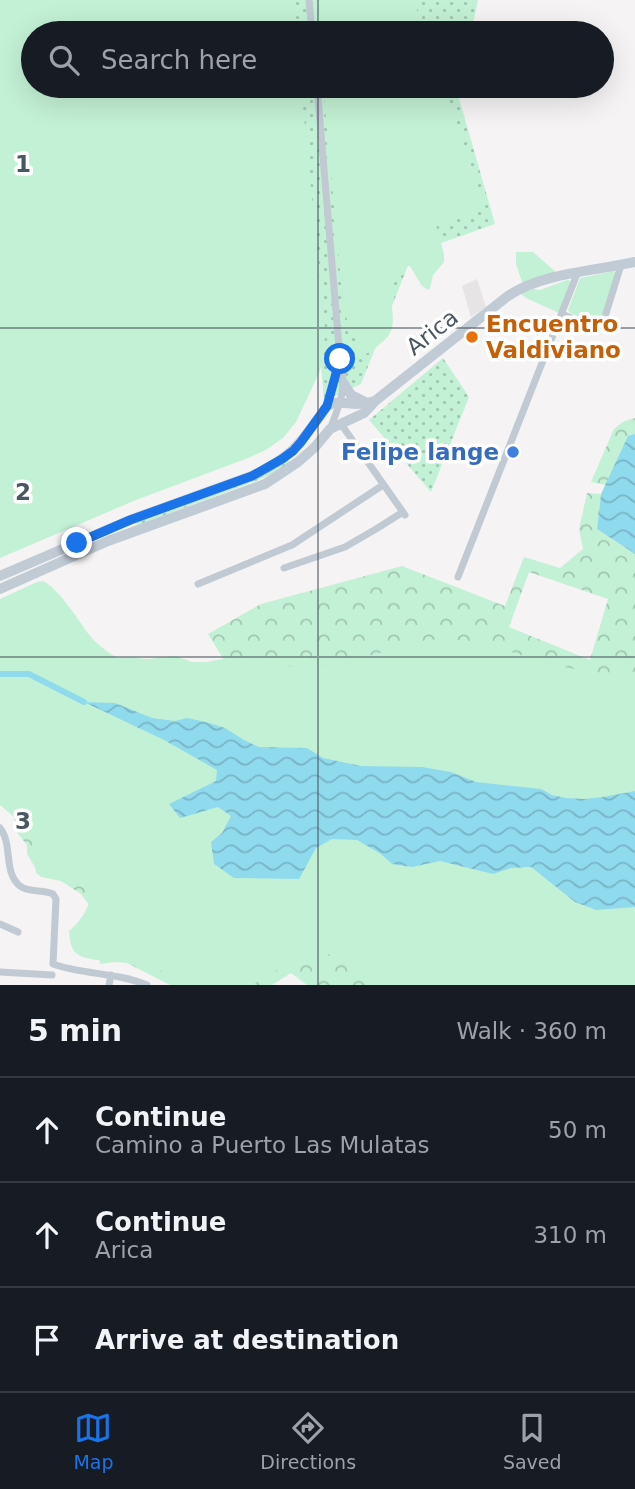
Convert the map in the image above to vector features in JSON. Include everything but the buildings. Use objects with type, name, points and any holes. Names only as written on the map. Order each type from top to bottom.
[{"type":"main road","name":"Arica","points":[[0,589],[108,541],[265,484],[298,462],[330,429],[364,412],[372,402],[520,288],[635,262]]},
{"type":"main road","points":[[344,384],[351,395],[372,402]]},
{"type":"main road","points":[[0,576],[130,520],[267,469],[293,451],[327,406],[335,402],[372,402]]},
{"type":"street","points":[[309,0],[311,21]]},
{"type":"street","points":[[318,98],[344,384],[330,429]]},
{"type":"street","points":[[562,314],[593,326],[601,325],[621,265]]},
{"type":"street","points":[[458,577],[577,274]]},
{"type":"street","points":[[327,406],[340,359]]},
{"type":"street","points":[[284,568],[345,547],[404,514],[341,424]]},
{"type":"street","points":[[198,583],[292,545],[383,485]]},
{"type":"street","points":[[0,828],[5,836],[13,878],[20,886],[29,890],[46,891],[56,899],[51,985]]},
{"type":"street","points":[[0,923],[18,932]]},
{"type":"street","points":[[53,964],[147,985]]},
{"type":"street","points":[[0,972],[52,975]]},
{"type":"street","points":[[109,985],[111,975]]},
{"type":"shaded area","points":[[477,279],[486,307],[471,317],[462,286]]},
{"type":"green space","points":[[0,0],[293,0],[295,21],[21,21],[21,98],[302,98],[325,329],[320,371],[296,422],[283,438],[266,450],[136,500],[0,558]]},
{"type":"green space","points":[[262,0],[478,0],[474,21],[261,21]]},
{"type":"green space","points":[[314,0],[413,0],[421,21],[316,21]]},
{"type":"green space","points":[[291,98],[459,98],[495,224],[413,253],[361,384],[324,401],[304,156]]},
{"type":"green space","points":[[324,98],[447,98],[486,209],[436,225],[444,262],[433,275],[428,290],[422,286],[410,266],[404,266],[393,288],[391,332],[377,347],[363,355],[357,351],[358,337],[344,314]]},
{"type":"green space","points":[[516,252],[533,252],[557,273],[522,282],[516,264]]},
{"type":"green space","points":[[614,271],[601,321],[595,324],[570,313],[568,310],[580,278]]},
{"type":"green space","points":[[567,280],[571,284],[559,313],[520,293],[540,290]]},
{"type":"green space","points":[[443,358],[469,397],[431,492],[369,420]]},
{"type":"green space","points":[[635,418],[635,434],[606,485],[591,482],[614,429],[624,421]]},
{"type":"green space","points":[[288,460],[290,462],[278,471],[256,481],[136,524],[137,520]]},
{"type":"green space","points":[[587,493],[601,494],[597,529],[635,554],[635,757],[227,665],[208,634],[261,604],[402,566],[505,606],[524,557],[560,568],[583,549],[579,529]],"holes":[[[529,572],[608,599],[590,660],[509,627]]]},
{"type":"green space","points":[[43,581],[61,596],[94,640],[117,658],[176,656],[192,662],[206,662],[235,657],[313,668],[429,640],[445,639],[468,641],[550,664],[594,673],[635,672],[635,985],[365,985],[350,958],[326,954],[282,967],[252,985],[175,985],[160,970],[146,964],[90,959],[75,952],[69,931],[84,914],[90,892],[74,881],[37,874],[35,862],[41,849],[42,838],[39,832],[0,799],[0,599]]},
{"type":"green space","points":[[0,775],[194,985],[170,985],[127,963],[100,964],[95,913],[81,894],[61,881],[41,877],[27,854],[27,845],[18,834],[14,817],[0,805]]},
{"type":"green space","points":[[317,938],[399,985],[307,985],[291,973],[272,985],[237,985]]},
{"type":"water","points":[[635,434],[635,554],[597,529],[601,494],[628,436]]},
{"type":"water","points":[[84,702],[115,703],[152,718],[175,721],[187,718],[206,722],[225,728],[259,747],[307,748],[323,758],[361,766],[422,767],[451,772],[476,782],[541,789],[566,798],[584,799],[635,791],[635,907],[596,910],[575,902],[531,867],[511,868],[493,874],[440,861],[412,867],[392,864],[357,840],[332,839],[316,848],[299,879],[234,878],[214,864],[211,842],[222,833],[231,816],[218,807],[180,818],[169,804],[216,781],[217,770],[164,740]]},
{"type":"waterway","points":[[0,674],[29,674],[84,702]]},
{"type":"place","name":"Encuentro Valdiviano","points":[[472,337]]},
{"type":"place","name":"Felipe lange","points":[[513,452]]},
{"type":"route","points":[[77,543],[130,520],[252,476],[282,459],[301,442],[327,406],[340,359]]}]
